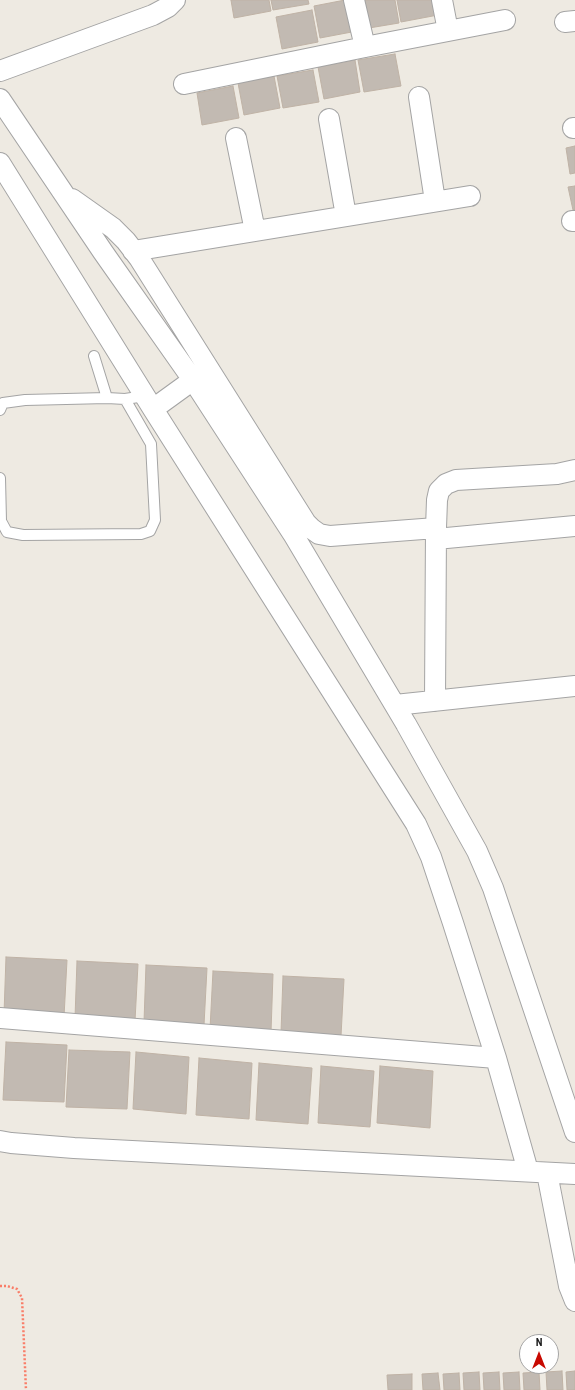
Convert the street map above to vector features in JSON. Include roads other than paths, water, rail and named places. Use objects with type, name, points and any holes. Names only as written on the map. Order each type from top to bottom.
[{"type":"street","points":[[0,71],[153,15],[168,7],[175,0]]},
{"type":"street","points":[[354,0],[365,47]]},
{"type":"street","points":[[442,0],[448,31]]},
{"type":"street","points":[[184,84],[505,20]]},
{"type":"street","points":[[419,97],[435,202]]},
{"type":"street","points":[[0,99],[108,259],[188,384],[293,534],[395,705],[477,851],[493,888],[575,1132]]},
{"type":"street","points":[[329,118],[346,216]]},
{"type":"street","points":[[236,138],[255,231]]},
{"type":"street","points":[[0,163],[153,403],[416,824],[433,864],[496,1058],[528,1171]]},
{"type":"street","points":[[63,193],[113,228],[143,264],[306,523],[312,530],[319,534],[330,536],[436,534],[575,526]]},
{"type":"street","points":[[133,251],[470,196]]},
{"type":"street","points":[[153,403],[188,384]]},
{"type":"street","points":[[435,701],[436,534],[439,491],[446,484],[456,480],[557,474],[575,470]]},
{"type":"street","points":[[395,705],[575,686]]},
{"type":"street","points":[[0,1018],[496,1058]]},
{"type":"street","points":[[0,1141],[74,1148],[575,1174]]},
{"type":"street","points":[[547,1173],[570,1286],[575,1301]]},
{"type":"lane","points":[[94,356],[106,398]]},
{"type":"lane","points":[[0,410],[3,403],[25,400],[106,398],[153,403]]},
{"type":"lane","points":[[0,478],[1,521],[7,532],[23,535],[141,534],[150,531],[155,520],[152,444],[125,399]]}]
